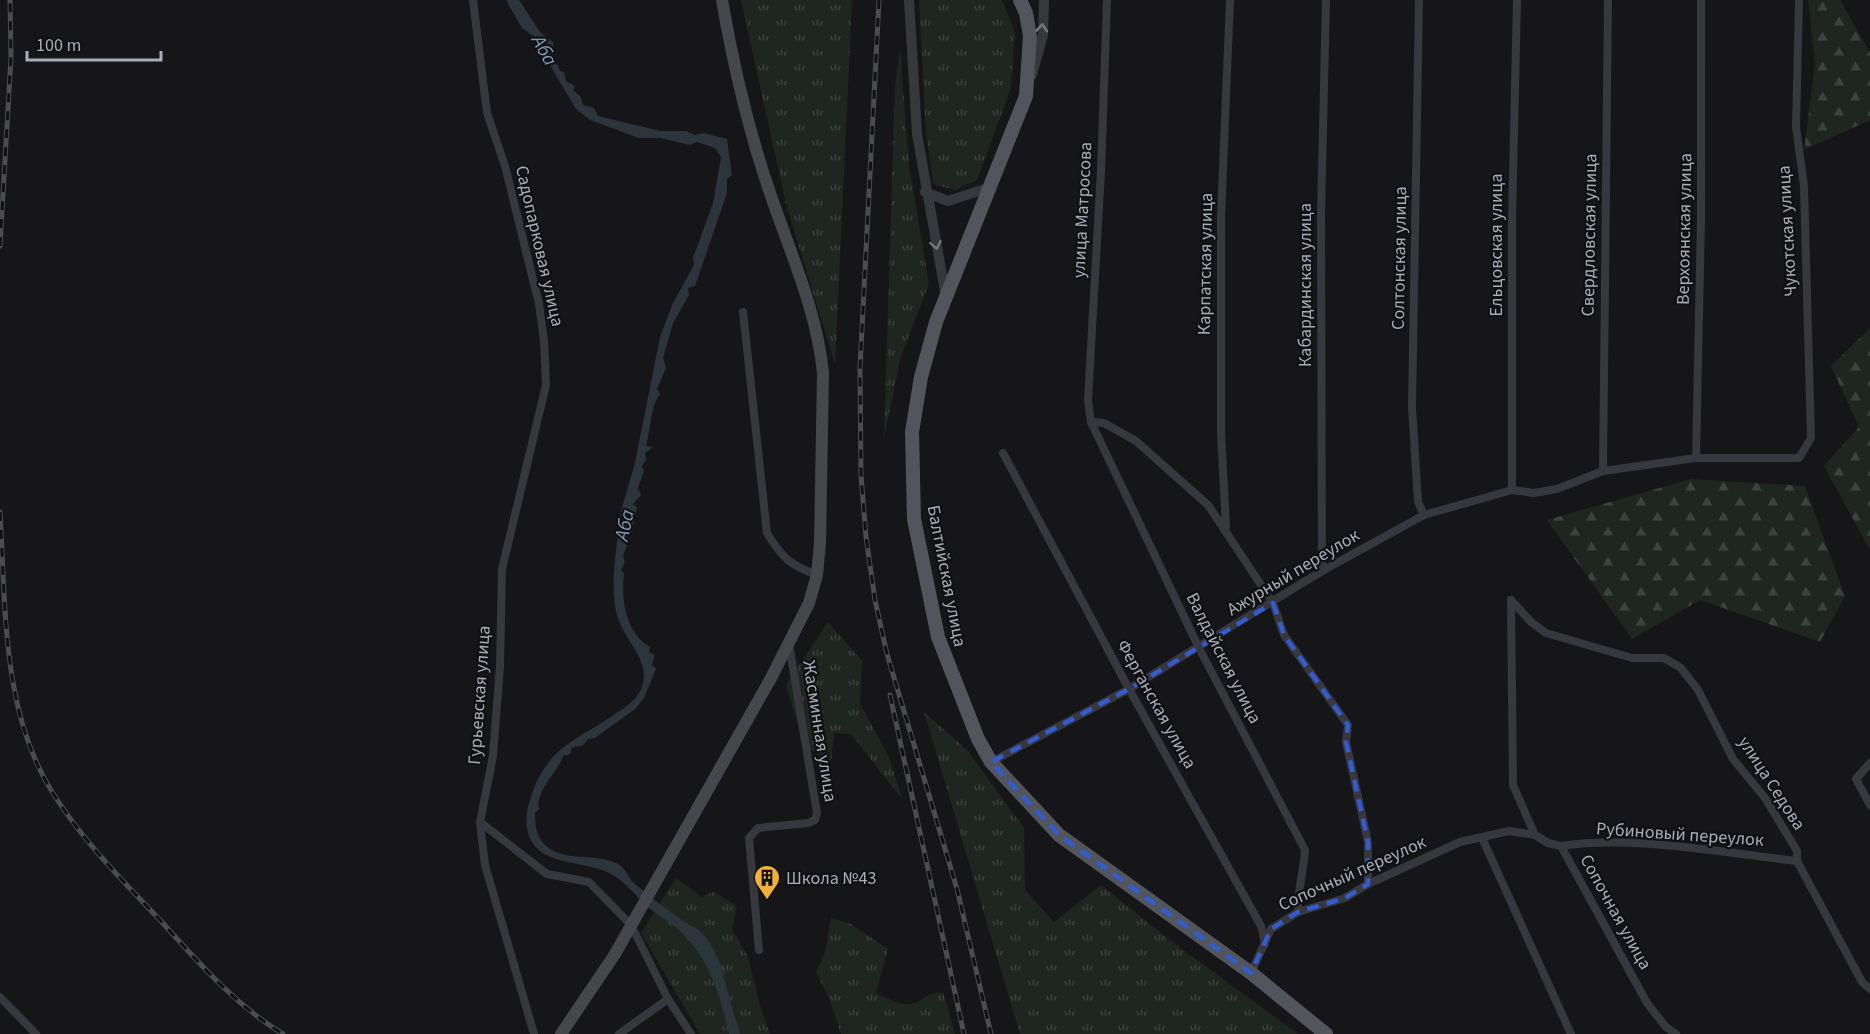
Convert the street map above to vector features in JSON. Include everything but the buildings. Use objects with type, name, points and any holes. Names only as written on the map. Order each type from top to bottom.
[{"type":"main road","points":[[561,1034],[615,954],[789,643],[809,603],[817,575],[820,543],[823,373],[821,350],[812,314],[757,154],[722,0]]},
{"type":"main road","name":"Балтийская улица","points":[[1020,0],[1026,13],[1030,36],[1026,96],[936,322],[921,377],[912,432],[914,519],[938,637],[978,739],[991,762],[1059,835],[1251,973],[1326,1034]]},
{"type":"street","name":"Садопарковая улица","points":[[473,0],[487,113],[508,177],[538,304],[544,340],[546,385],[502,569]]},
{"type":"street","points":[[909,0],[917,134],[925,192],[946,297]]},
{"type":"street","points":[[1026,96],[1042,35],[1044,0]]},
{"type":"street","name":"улица Матросова","points":[[1091,422],[1088,400],[1101,171],[1107,0]]},
{"type":"street","name":"Карпатская улица","points":[[1226,528],[1221,432],[1221,216],[1230,0]]},
{"type":"street","name":"Кабардинская улица","points":[[1322,571],[1321,215],[1326,0]]},
{"type":"street","name":"Солтонская улица","points":[[1419,0],[1412,407],[1418,502],[1424,515]]},
{"type":"street","name":"Ельцовская улица","points":[[1512,490],[1512,221],[1517,0]]},
{"type":"street","name":"Свердловская улица","points":[[1602,471],[1608,0]]},
{"type":"street","name":"Верхоянская улица","points":[[1696,458],[1701,220],[1701,0]]},
{"type":"street","name":"Чукотская улица","points":[[1799,0],[1796,127],[1804,186],[1810,438],[1799,458]]},
{"type":"street","points":[[925,192],[948,201],[991,187]]},
{"type":"street","points":[[743,312],[767,533],[781,556],[798,568],[817,575]]},
{"type":"street","name":"Карпатская улица","points":[[1091,422],[1104,423],[1136,441],[1208,505],[1226,528],[1273,603],[1284,635],[1348,725],[1346,742],[1368,842],[1368,884]]},
{"type":"street","name":"Валдайская улица","points":[[1091,422],[1199,648],[1305,850],[1304,875],[1297,894],[1298,912]]},
{"type":"street","name":"Ферганская улица","points":[[1003,453],[1129,689],[1261,926],[1265,944]]},
{"type":"street","name":"Ажурный переулок","points":[[991,762],[1129,689],[1322,571],[1424,515],[1512,490],[1534,493],[1557,489],[1602,471],[1696,458],[1799,458]]},
{"type":"street","name":"Гурьевская улица","points":[[502,569],[500,666],[493,756],[480,822],[485,865],[534,1034]]},
{"type":"street","name":"улица Седова","points":[[1535,835],[1514,785],[1511,600],[1531,622],[1546,633],[1596,650],[1632,658],[1664,658],[1681,668],[1698,690],[1733,759],[1766,798],[1797,851],[1797,861],[1862,982],[1870,989]]},
{"type":"street","name":"Жасминная улица","points":[[759,950],[749,838],[758,828],[808,824],[815,820],[817,813],[789,643]]},
{"type":"street","points":[[1870,763],[1856,779],[1870,805]]},
{"type":"street","points":[[480,822],[548,874],[589,882],[633,921],[668,999],[691,1034]]},
{"type":"street","name":"Сопочный переулок","points":[[1265,944],[1271,929],[1298,912],[1345,898],[1368,884],[1460,842],[1509,831],[1535,835]]},
{"type":"street","name":"Сопочная улица","points":[[1535,835],[1548,843],[1561,846],[1647,1003],[1666,1027],[1676,1034]]},
{"type":"street","points":[[1482,838],[1571,1034]]},
{"type":"street","name":"Рубиновый переулок","points":[[1561,846],[1578,843],[1647,845],[1797,861]]},
{"type":"street","points":[[1251,973],[1265,944]]},
{"type":"street","points":[[0,997],[36,1034]]},
{"type":"street","points":[[619,1034],[668,999]]},
{"type":"highlighted area","points":[[1273,603],[1284,635],[1348,725],[1346,742],[1368,842],[1368,884],[1345,898],[1298,912],[1271,929],[1251,973],[1059,835],[991,762],[1129,689]]},
{"type":"green space","points":[[741,0],[852,0],[835,364],[786,204]]},
{"type":"green space","points":[[919,0],[1002,0],[1015,33],[1011,88],[977,180],[955,190],[933,184],[926,133]]},
{"type":"green space","points":[[1808,0],[1840,0],[1870,52],[1870,120],[1804,150],[1815,64]]},
{"type":"green space","points":[[900,49],[909,165],[929,284],[901,356],[884,438],[895,85]]},
{"type":"green space","points":[[1870,328],[1870,550],[1824,466],[1859,427],[1831,366]]},
{"type":"green space","points":[[1691,479],[1805,486],[1845,596],[1820,642],[1700,600],[1632,639],[1547,520]]},
{"type":"green space","points":[[828,622],[862,661],[860,704],[889,757],[902,799],[851,734],[834,733],[831,761],[804,746],[786,685]]},
{"type":"green space","points":[[924,712],[967,750],[1024,828],[1025,890],[1054,922],[1101,885],[1167,938],[1298,1034],[1020,1034]]},
{"type":"green space","points":[[676,878],[702,897],[714,892],[737,906],[732,929],[748,957],[770,1034],[700,1034],[641,933]]},
{"type":"green space","points":[[831,918],[851,924],[888,949],[876,993],[893,1001],[912,1004],[932,994],[943,992],[955,1034],[841,1034],[830,1001],[816,972],[825,952]]},
{"type":"water","name":"Аба","points":[[506,0],[519,0],[540,32],[553,42],[554,56],[560,71],[564,72],[566,81],[575,86],[573,90],[581,97],[583,105],[594,108],[598,116],[660,131],[686,131],[695,135],[704,133],[727,139],[732,175],[727,179],[727,193],[695,286],[688,288],[689,295],[673,323],[663,358],[666,368],[657,389],[660,394],[652,412],[646,446],[653,447],[645,453],[646,460],[642,466],[644,471],[638,488],[641,495],[633,504],[637,507],[632,532],[626,539],[627,545],[623,556],[625,562],[621,570],[624,573],[623,593],[626,614],[635,633],[650,647],[649,652],[655,655],[652,665],[656,669],[644,698],[635,709],[595,738],[588,739],[583,745],[572,748],[570,754],[563,756],[540,795],[539,809],[535,817],[538,835],[546,846],[570,856],[598,858],[616,863],[640,888],[704,935],[725,972],[723,976],[740,1034],[729,1034],[718,994],[708,969],[694,946],[681,932],[649,908],[616,877],[592,867],[551,857],[540,851],[532,842],[527,828],[528,808],[534,788],[549,762],[568,744],[628,705],[639,693],[643,682],[644,672],[641,663],[621,625],[615,605],[613,585],[618,534],[622,526],[619,518],[635,463],[660,337],[673,303],[694,265],[693,258],[713,203],[721,157],[715,148],[697,142],[690,145],[660,138],[639,138],[590,120],[576,109],[551,67],[544,50],[536,38],[522,28]]},
{"type":"railway","points":[[0,246],[11,57],[10,0]]},
{"type":"railway","points":[[879,0],[860,367],[861,475],[866,537],[875,600],[887,654],[957,889],[991,1034]]},
{"type":"railway","points":[[0,512],[9,658],[15,694],[24,729],[37,763],[54,795],[91,845],[217,982],[248,1009],[283,1034]]},
{"type":"railway","points":[[890,695],[964,1034]]},
{"type":"place","name":"Школа №43","points":[[767,901]]}]
